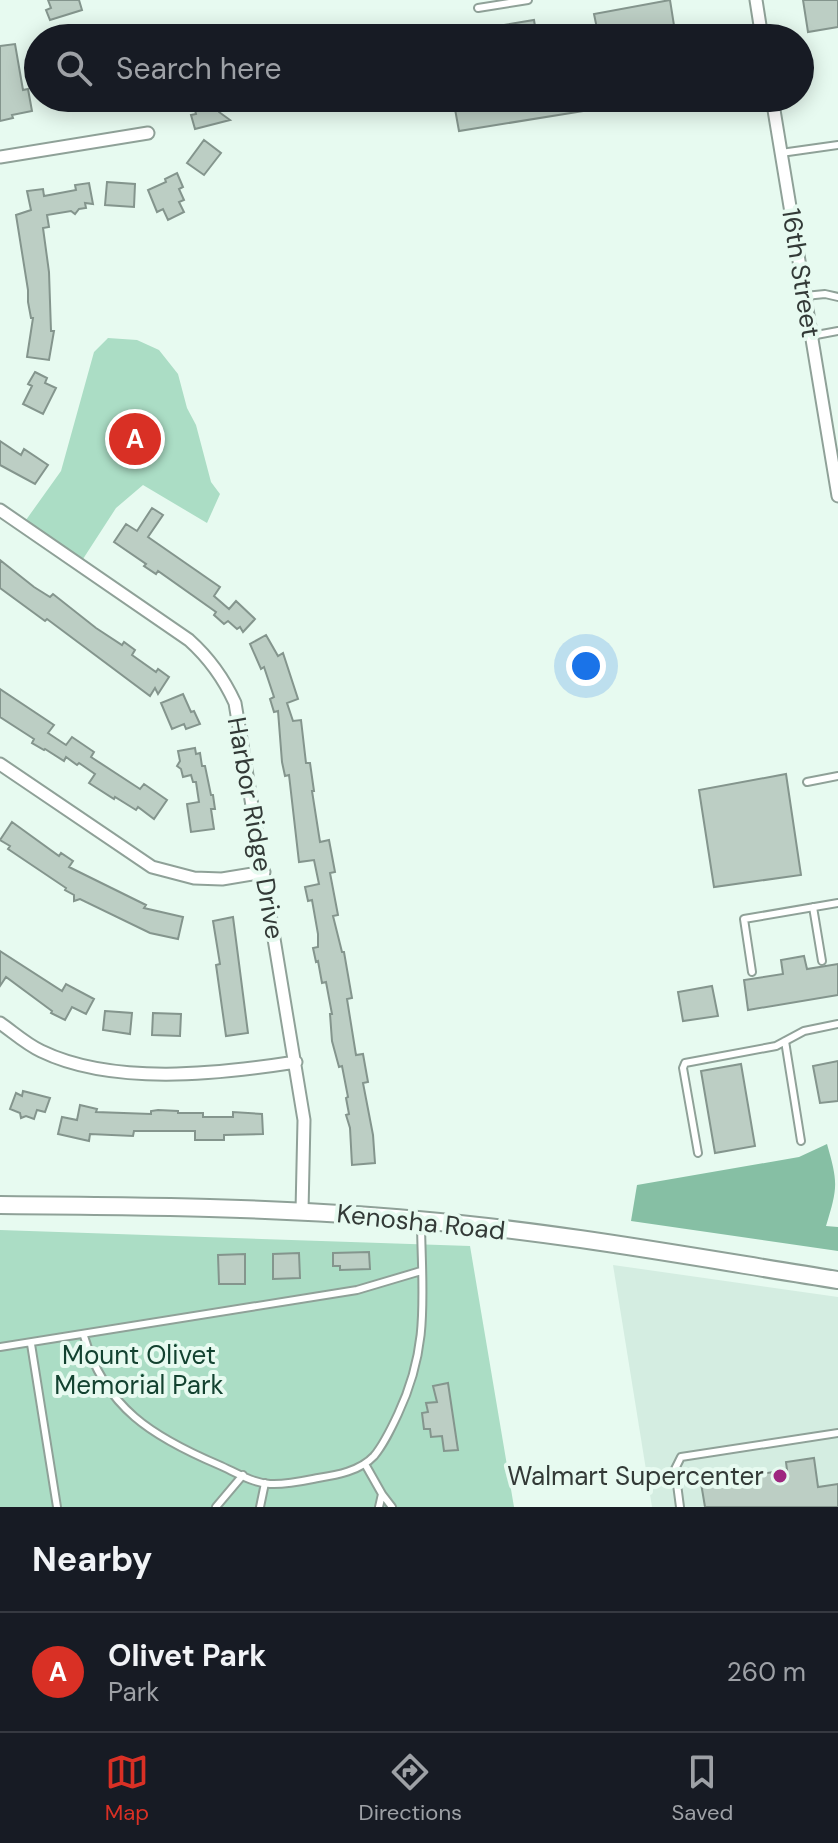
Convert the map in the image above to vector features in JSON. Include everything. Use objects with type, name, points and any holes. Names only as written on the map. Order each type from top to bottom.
[{"type":"street","points":[[756,0],[760,24]]},
{"type":"street","name":"16th Street","points":[[774,112],[838,496]]},
{"type":"street","points":[[0,157],[148,133]]},
{"type":"street","name":"Harbor Ridge Drive","points":[[0,510],[189,640],[226,685],[235,703],[304,1120],[302,1211]]},
{"type":"street","points":[[0,764],[152,867],[194,878],[222,879],[264,872]]},
{"type":"street","points":[[0,1023],[40,1050],[91,1067],[119,1072],[227,1073],[296,1062]]},
{"type":"street","name":"Kenosha Road","points":[[0,1205],[232,1207],[421,1220],[611,1244],[838,1280]]},
{"type":"lane","points":[[478,8],[528,0]]},
{"type":"lane","points":[[781,153],[838,145]]},
{"type":"lane","points":[[805,296],[825,294],[838,297]]},
{"type":"lane","points":[[811,336],[838,331]]},
{"type":"lane","points":[[807,782],[838,776]]},
{"type":"lane","points":[[752,972],[744,919],[838,903]]},
{"type":"lane","points":[[813,907],[822,961]]},
{"type":"lane","points":[[698,1153],[683,1068],[685,1063],[762,1049],[804,1031],[838,1024]]},
{"type":"lane","points":[[785,1041],[801,1141]]},
{"type":"lane","points":[[84,1336],[102,1381],[124,1408],[188,1452],[265,1483],[333,1476],[365,1464],[373,1457],[407,1396],[422,1342],[421,1220]]},
{"type":"lane","points":[[0,1347],[357,1290],[421,1271]]},
{"type":"lane","points":[[31,1344],[57,1507]]},
{"type":"lane","points":[[680,1507],[675,1469],[681,1457],[838,1433]]},
{"type":"lane","points":[[365,1464],[392,1507]]},
{"type":"lane","points":[[216,1507],[243,1475]]},
{"type":"lane","points":[[260,1507],[265,1483]]},
{"type":"lane","points":[[379,1507],[382,1494]]},
{"type":"shaded area","points":[[613,1265],[838,1297],[838,1507],[652,1507]]},
{"type":"green space","points":[[108,338],[137,340],[159,350],[178,374],[211,482],[220,494],[207,523],[143,485],[116,508],[83,559],[26,520],[61,471],[94,352]]},
{"type":"green space","points":[[827,1144],[835,1185],[826,1226],[838,1227],[838,1251],[631,1221],[637,1185],[799,1157]]},
{"type":"green space","name":"Mount Olivet Memorial Park","points":[[0,1230],[470,1246],[514,1507],[0,1507]]},
{"type":"building","points":[[48,0],[79,0],[82,10],[50,20],[46,10],[51,8]]},
{"type":"building","points":[[670,0],[674,24],[596,24],[594,14]]},
{"type":"building","points":[[803,0],[838,0],[838,27],[814,31],[814,24],[807,24]]},
{"type":"building","points":[[534,20],[535,24],[510,24]]},
{"type":"building","points":[[15,44],[24,90],[24,112],[27,112],[0,121],[0,46]]},
{"type":"building","points":[[219,112],[230,120],[195,129],[191,115]]},
{"type":"building","points":[[456,112],[577,112],[459,131]]},
{"type":"building","points":[[204,140],[221,153],[204,175],[187,163]]},
{"type":"building","points":[[177,173],[183,187],[179,189],[184,200],[179,202],[184,212],[168,220],[163,209],[157,212],[148,190]]},
{"type":"building","points":[[107,182],[135,184],[134,207],[105,205]]},
{"type":"building","points":[[89,183],[93,204],[85,203],[86,208],[79,209],[75,214],[71,211],[47,215],[49,227],[43,228],[49,272],[51,331],[54,331],[49,360],[27,357],[33,318],[16,215],[31,210],[27,191],[43,189],[44,196],[76,190],[75,185]]},
{"type":"building","points":[[35,372],[47,378],[45,383],[56,388],[43,414],[23,404]]},
{"type":"building","points":[[0,441],[21,455],[24,449],[48,465],[35,484],[0,465]]},
{"type":"building","points":[[152,508],[163,515],[148,537],[220,587],[214,596],[229,609],[236,601],[255,619],[243,632],[228,621],[224,624],[214,615],[216,612],[158,571],[156,574],[144,566],[146,564],[114,542],[126,524],[137,531]]},
{"type":"building","points":[[0,560],[34,587],[50,597],[53,594],[96,628],[122,645],[124,642],[135,650],[132,655],[156,672],[158,669],[169,677],[158,694],[155,688],[150,696],[0,588]]},
{"type":"building","points":[[266,635],[278,656],[283,653],[298,699],[287,703],[293,721],[301,720],[320,842],[329,840],[335,872],[330,873],[338,915],[333,916],[344,952],[352,998],[347,999],[356,1055],[363,1054],[368,1082],[363,1083],[375,1163],[352,1165],[350,1128],[346,1115],[349,1114],[348,1097],[342,1066],[339,1067],[332,1041],[332,1014],[326,982],[322,983],[313,948],[318,947],[318,934],[312,900],[308,901],[305,887],[319,884],[314,860],[299,862],[289,775],[285,776],[282,762],[278,711],[274,712],[270,699],[274,697],[264,667],[261,669],[250,644]]},
{"type":"building","points":[[0,689],[54,725],[48,733],[66,745],[72,737],[94,752],[91,757],[140,789],[144,784],[167,800],[154,819],[138,807],[136,810],[89,783],[95,774],[79,763],[77,765],[66,757],[64,761],[32,743],[34,739],[0,717]]},
{"type":"building","points":[[183,694],[200,724],[186,729],[184,724],[172,729],[161,703]]},
{"type":"building","points":[[195,748],[196,754],[200,753],[202,766],[205,766],[215,809],[211,809],[214,829],[191,832],[187,804],[199,802],[196,782],[193,782],[191,775],[183,777],[177,766],[180,761],[178,751]]},
{"type":"building","points":[[786,774],[801,875],[714,887],[699,790]]},
{"type":"building","points":[[12,822],[59,856],[61,853],[73,861],[69,867],[146,905],[144,908],[183,917],[178,939],[150,933],[80,899],[74,901],[74,895],[66,888],[8,849],[10,846],[0,840]]},
{"type":"building","points":[[233,917],[248,1033],[226,1036],[213,921]]},
{"type":"building","points":[[0,951],[62,991],[66,984],[94,999],[86,1014],[72,1007],[65,1020],[51,1013],[6,977],[0,986]]},
{"type":"building","points":[[804,956],[807,969],[838,964],[838,995],[748,1010],[744,980],[783,974],[781,960]]},
{"type":"building","points":[[712,986],[718,1016],[683,1021],[678,992]]},
{"type":"building","points":[[105,1011],[132,1013],[130,1034],[103,1030]]},
{"type":"building","points":[[153,1013],[181,1014],[180,1036],[152,1035]]},
{"type":"building","points":[[838,1061],[838,1101],[820,1103],[813,1066]]},
{"type":"building","points":[[741,1064],[755,1146],[715,1153],[701,1071]]},
{"type":"building","points":[[23,1091],[50,1098],[45,1112],[37,1110],[34,1119],[21,1118],[20,1113],[10,1109],[16,1093],[22,1096]]},
{"type":"building","points":[[80,1105],[97,1109],[96,1112],[151,1114],[151,1111],[158,1110],[203,1113],[203,1117],[233,1117],[233,1112],[262,1114],[263,1134],[224,1135],[224,1140],[195,1140],[195,1131],[134,1131],[133,1136],[90,1134],[89,1141],[58,1134],[62,1117],[77,1120]]},
{"type":"building","points":[[369,1252],[370,1269],[340,1270],[340,1266],[333,1266],[333,1253]]},
{"type":"building","points":[[299,1253],[300,1278],[273,1279],[273,1254]]},
{"type":"building","points":[[245,1254],[245,1284],[219,1284],[218,1255]]},
{"type":"building","points":[[448,1383],[458,1450],[444,1451],[442,1436],[431,1437],[430,1429],[424,1429],[422,1413],[428,1412],[426,1403],[437,1402],[433,1386]]},
{"type":"building","name":"Walmart Supercenter","points":[[814,1458],[818,1487],[838,1484],[838,1507],[705,1507],[701,1483],[787,1470],[786,1462]]},
{"type":"place","name":"Olivet Park","points":[[135,439]]},
{"type":"place","name":"Walmart Supercenter","points":[[780,1476]]}]
